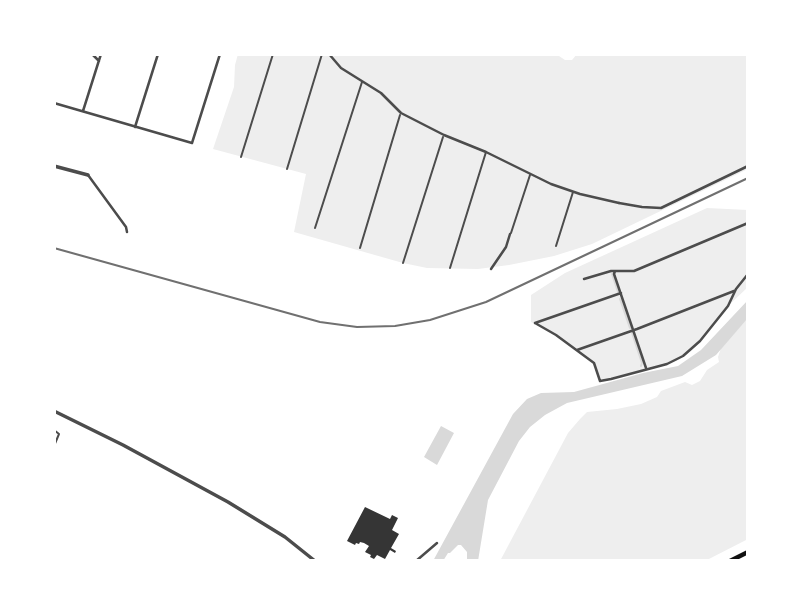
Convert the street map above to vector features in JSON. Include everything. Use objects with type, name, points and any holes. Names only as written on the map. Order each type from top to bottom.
[{"type":"main road","points":[[730,561],[748,552]]},
{"type":"street","points":[[92,54],[99,61]]},
{"type":"street","points":[[82,112],[101,54]]},
{"type":"street","points":[[135,127],[158,54]]},
{"type":"street","points":[[54,103],[192,144],[220,54]]},
{"type":"street","points":[[329,54],[341,68],[381,93],[401,113],[551,184],[573,191],[619,203],[661,208],[748,166]]},
{"type":"street","points":[[54,166],[88,175],[127,232]]},
{"type":"street","points":[[584,279],[611,271],[634,271],[748,223]]},
{"type":"street","points":[[491,269],[506,247],[510,234]]},
{"type":"street","points":[[615,271],[646,369]]},
{"type":"street","points":[[621,293],[535,323],[594,362],[600,381],[667,364],[683,356],[728,306],[748,274]]},
{"type":"street","points":[[577,350],[735,291]]},
{"type":"street","points":[[54,411],[123,444],[228,502],[285,537],[315,561]]},
{"type":"street","points":[[416,561],[436,543]]},
{"type":"lane","points":[[241,157],[273,54]]},
{"type":"lane","points":[[287,169],[322,54]]},
{"type":"lane","points":[[315,228],[362,80]]},
{"type":"lane","points":[[359,248],[401,113]]},
{"type":"lane","points":[[403,263],[444,135]]},
{"type":"lane","points":[[450,268],[486,152]]},
{"type":"lane","points":[[510,234],[531,173]]},
{"type":"lane","points":[[556,246],[573,191]]},
{"type":"lane","points":[[54,430],[59,434],[54,446]]},
{"type":"shaded area","points":[[238,54],[556,54],[565,60],[572,60],[577,54],[748,54],[748,169],[592,244],[554,256],[478,269],[427,268],[403,263],[294,232],[306,174],[213,149],[234,87]]},
{"type":"shaded area","points":[[707,208],[748,210],[748,287],[728,306],[700,341],[676,361],[600,381],[594,362],[556,335],[531,322],[531,295],[565,273]]},
{"type":"shaded area","points":[[748,300],[748,318],[716,355],[682,376],[567,403],[530,427],[519,441],[488,500],[478,561],[467,561],[467,552],[458,545],[443,561],[433,561],[513,414],[527,399],[541,393],[574,392],[678,366],[701,350]]},
{"type":"shaded area","points":[[748,318],[748,539],[705,561],[500,561],[568,433],[587,412],[641,404],[657,397],[661,391],[685,382],[692,385],[700,381],[707,370],[719,362],[721,348]]},
{"type":"shaded area","points":[[441,426],[454,433],[437,465],[424,457]]},
{"type":"building","points":[[365,507],[390,519],[392,515],[398,518],[392,530],[399,534],[391,548],[396,551],[395,553],[390,550],[385,559],[377,555],[374,559],[370,557],[371,555],[365,552],[369,546],[364,543],[355,545],[347,541]]},
{"type":"waterway","points":[[612,274],[618,292]]},
{"type":"waterway","points":[[620,299],[630,328]]},
{"type":"waterway","points":[[632,333],[641,366]]},
{"type":"railway","points":[[54,248],[320,322],[357,327],[395,326],[430,320],[486,302],[748,178]]}]
